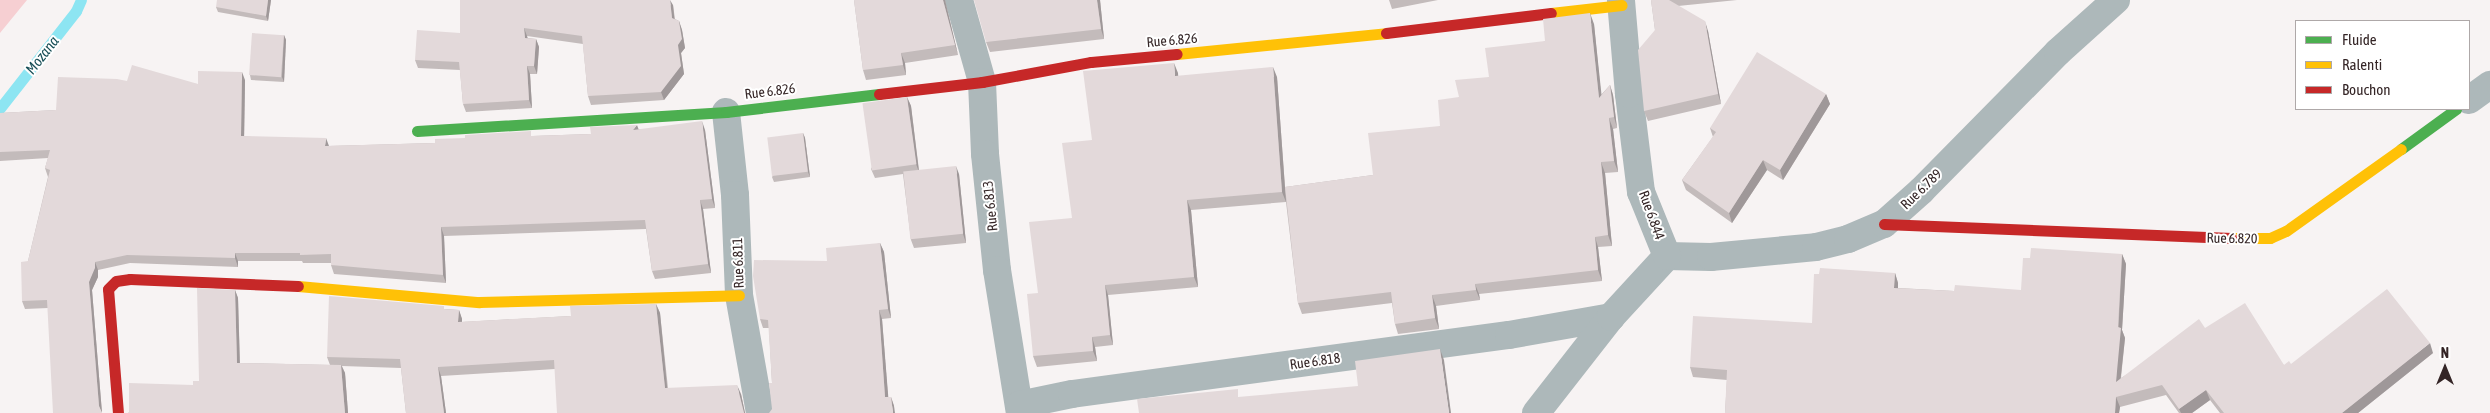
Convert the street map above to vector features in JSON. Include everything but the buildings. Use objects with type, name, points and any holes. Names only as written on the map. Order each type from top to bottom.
[{"type":"street","name":"Rue 6.813","points":[[959,0],[982,82],[987,183],[996,270],[1019,409]]},
{"type":"street","name":"Rue 6.789","points":[[1667,256],[1712,257],[1816,246],[1848,239],[1884,224],[1921,191],[2058,52],[2116,0]]},
{"type":"street","name":"Rue 6.826","points":[[417,131],[726,112],[982,82],[1091,62],[1317,41],[1622,2]]},
{"type":"street","name":"Rue 6.844","points":[[1536,413],[1611,317],[1667,256],[1641,192],[1629,94],[1622,2]]},
{"type":"street","points":[[2470,99],[2490,84]]},
{"type":"street","name":"Rue 6.820","points":[[1884,224],[2252,240],[2270,238],[2286,230],[2455,110]]},
{"type":"street","name":"Rue 6.811","points":[[726,112],[735,195],[739,295],[760,413]]},
{"type":"street","points":[[118,413],[108,289],[116,281],[130,279],[260,283],[479,302],[739,295]]},
{"type":"street","name":"Rue 6.818","points":[[1019,409],[1072,394],[1509,335],[1611,317]]},
{"type":"shaded area","points":[[0,0],[27,0],[0,33]]},
{"type":"waterway","name":"Mozana","points":[[0,108],[76,11],[81,0]]},
{"type":"traffic: fast","points":[[417,131],[726,112],[879,94]]},
{"type":"traffic: fast","points":[[2401,149],[2455,110]]},
{"type":"traffic: slow","points":[[1551,13],[1622,5]]},
{"type":"traffic: slow","points":[[1177,54],[1386,33]]},
{"type":"traffic: slow","points":[[2232,238],[2270,238],[2286,231],[2401,149]]},
{"type":"traffic: slow","points":[[298,286],[479,302],[739,295]]},
{"type":"traffic: jam","points":[[1386,33],[1551,13]]},
{"type":"traffic: jam","points":[[879,94],[982,82],[1091,62],[1177,54]]},
{"type":"traffic: jam","points":[[1884,224],[2232,238]]},
{"type":"traffic: jam","points":[[118,413],[108,289],[116,281],[130,279],[298,286]]}]
